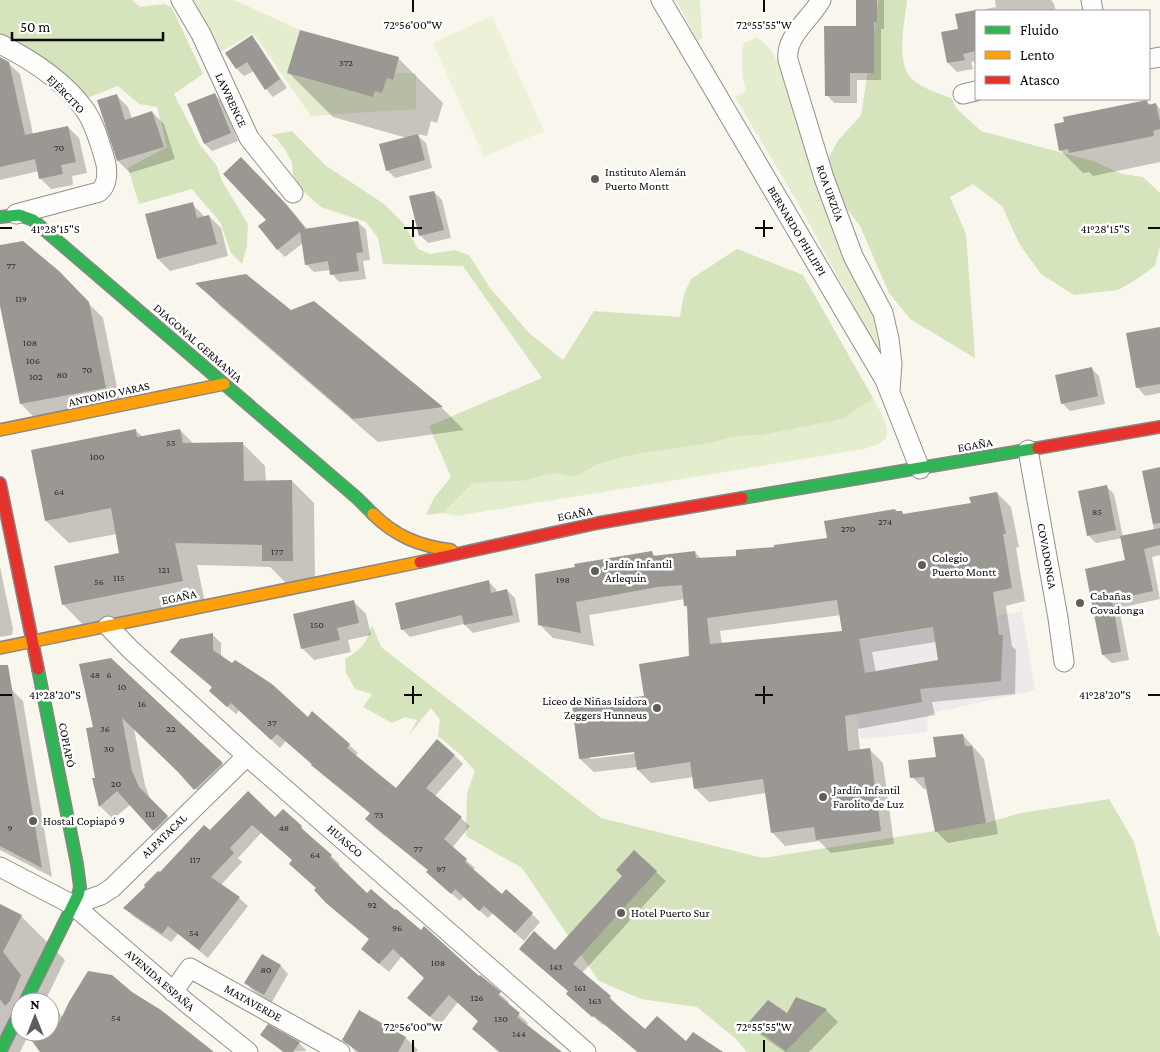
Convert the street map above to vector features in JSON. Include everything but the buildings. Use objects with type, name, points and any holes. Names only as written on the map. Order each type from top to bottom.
[{"type":"main road","name":"DIAGONAL GERMANIA","points":[[6,216],[26,217],[33,220],[370,510],[389,529],[413,542],[425,546],[449,550],[470,544]]},
{"type":"main road","name":"ANTONIO VARAS","points":[[0,430],[224,384]]},
{"type":"main road","name":"EGAÑA","points":[[0,648],[355,576],[470,544],[515,540],[598,523],[1160,427]]},
{"type":"main road","name":"COPIAPÓ","points":[[0,483],[80,887],[30,992]]},
{"type":"main road","name":"DIAGONAL GERMANIA","points":[[370,510],[414,528]]},
{"type":"main road","points":[[389,529],[391,541]]},
{"type":"main road","points":[[355,576],[379,566],[386,558]]},
{"type":"main road","points":[[0,1052],[10,1032]]},
{"type":"street","name":"LAWRENCE","points":[[181,0],[201,34],[250,138],[293,193]]},
{"type":"street","name":"BERNARDO PHILIPPI","points":[[661,0],[875,362],[890,392],[920,469]]},
{"type":"street","name":"ROA URZÚA","points":[[821,0],[792,38],[787,52],[788,60],[824,178],[853,256],[883,313],[892,364],[890,392]]},
{"type":"street","name":"EJÉRCITO","points":[[0,44],[39,66],[85,110],[96,133],[106,164],[107,177],[103,189],[95,195],[6,216]]},
{"type":"street","name":"COVADONGA","points":[[1028,450],[1064,662]]},
{"type":"street","name":"HUASCO","points":[[108,626],[130,649],[247,756],[586,1052]]},
{"type":"street","name":"ALPATACAL","points":[[73,905],[112,888],[247,756]]},
{"type":"street","name":"AVENIDA ESPAÑA","points":[[0,867],[73,905],[173,992],[248,1052]]},
{"type":"street","name":"MATAVERDE","points":[[173,992],[190,968],[340,1052]]},
{"type":"shaded area","points":[[1022,611],[1035,690],[928,714],[927,732],[861,739],[842,643]]},
{"type":"green space","points":[[0,0],[132,0],[140,7],[165,4],[172,8],[203,74],[174,94],[200,145],[217,166],[222,181],[248,224],[247,246],[242,264],[231,253],[220,222],[192,189],[139,204],[128,168],[167,147],[157,107],[139,104],[118,86],[82,100],[0,43]]},
{"type":"green space","points":[[190,0],[234,0],[300,30],[294,50],[302,78],[373,97],[375,91],[382,93],[387,78],[394,73],[416,73],[416,109],[311,116],[253,33],[221,52]]},
{"type":"green space","points":[[676,0],[700,0],[702,38],[698,42]]},
{"type":"green space","points":[[879,0],[907,0],[902,53],[907,72],[912,79],[926,88],[951,98],[957,109],[981,131],[1093,161],[1122,174],[1143,177],[1160,193],[1160,246],[1155,266],[1118,290],[1074,295],[1041,274],[1020,245],[1002,206],[973,184],[950,197],[966,234],[975,358],[910,319],[889,293],[860,226],[844,205],[826,163],[837,142],[861,115]]},
{"type":"green space","points":[[492,16],[544,131],[484,157],[433,43]]},
{"type":"green space","points":[[755,38],[768,47],[782,70],[877,327],[882,344],[880,355],[799,205],[735,97],[746,91],[742,67],[744,43]]},
{"type":"green space","points":[[292,131],[325,165],[384,204],[404,224],[418,249],[430,254],[455,250],[469,255],[490,288],[529,333],[563,360],[594,311],[680,317],[684,294],[691,279],[737,249],[803,275],[873,398],[843,419],[763,435],[739,436],[705,444],[636,454],[598,464],[575,477],[554,473],[522,481],[473,483],[443,513],[426,515],[434,498],[451,477],[429,426],[542,378],[463,266],[383,264],[378,238],[366,222],[321,207],[303,191],[293,175],[292,163],[286,151],[277,139],[271,135]]},
{"type":"green space","points":[[873,398],[884,420],[887,432],[883,441],[864,449],[457,516],[443,513],[473,483],[522,481],[554,473],[575,477],[598,464],[636,454],[705,444],[739,436],[763,435],[843,419]]},
{"type":"green space","points":[[372,625],[381,647],[601,818],[763,858],[986,823],[1021,813],[1109,799],[1134,842],[1160,937],[1160,1052],[747,1052],[736,1039],[697,1007],[641,999],[599,981],[522,868],[466,836],[467,793],[475,771],[461,755],[438,736],[440,720],[431,708],[408,736],[417,720],[405,717],[392,723],[363,707],[372,694],[355,689],[346,673],[345,659],[363,645]]},
{"type":"traffic: fast","points":[[0,217],[19,215],[33,220],[357,498],[373,514]]},
{"type":"traffic: fast","points":[[742,498],[1038,448]]},
{"type":"traffic: fast","points":[[30,992],[78,895],[80,887],[38,669]]},
{"type":"traffic: fast","points":[[0,1052],[10,1032]]},
{"type":"traffic: slow","points":[[0,430],[224,384]]},
{"type":"traffic: slow","points":[[373,514],[381,522],[408,539],[428,546],[451,550]]},
{"type":"traffic: slow","points":[[0,648],[420,562]]},
{"type":"traffic: jam","points":[[1038,448],[1160,427]]},
{"type":"traffic: jam","points":[[0,483],[38,669]]},
{"type":"traffic: jam","points":[[420,562],[598,523],[742,498]]},
{"type":"place","name":"Instituto Alemán Puerto Montt","points":[[595,179]]},
{"type":"place","name":"Colegio Puerto Montt","points":[[922,565]]},
{"type":"place","name":"Jardín Infantil Arlequin","points":[[595,571]]},
{"type":"place","name":"Cabañas Covadonga","points":[[1080,603]]},
{"type":"place","name":"Liceo de Niñas Isidora Zeggers Hunneus","points":[[657,708]]},
{"type":"place","name":"Jardín Infantil Farolito de Luz","points":[[823,797]]},
{"type":"place","name":"Hostal Copiapó 9","points":[[33,821]]},
{"type":"place","name":"Hotel Puerto Sur","points":[[621,913]]}]
